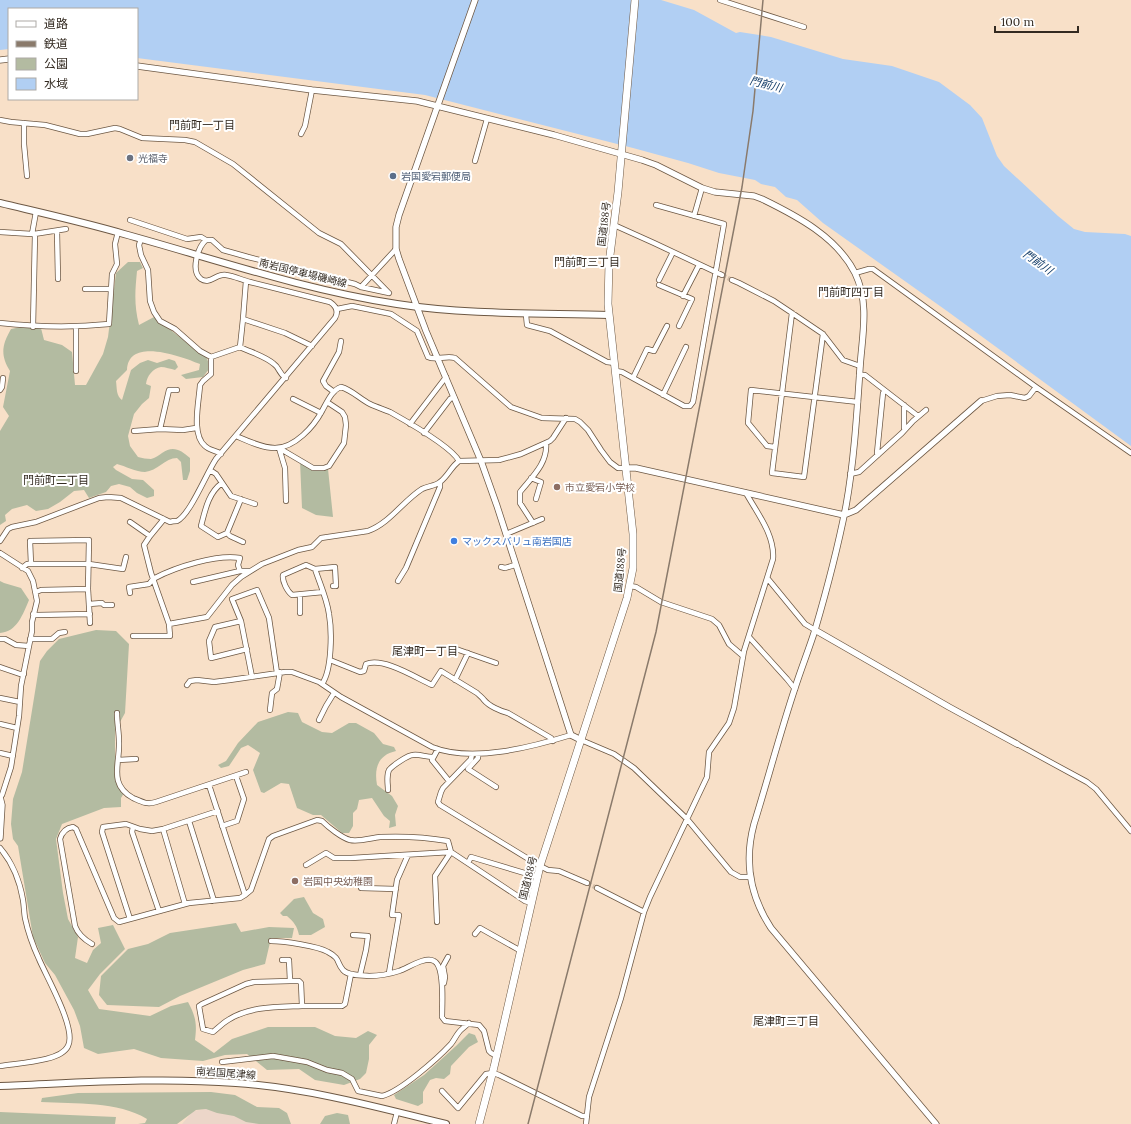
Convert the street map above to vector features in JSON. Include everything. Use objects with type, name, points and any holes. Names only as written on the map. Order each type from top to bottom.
[{"type":"highway","name":"国道188号","points":[[479,1124],[493,1074],[540,866],[627,598],[633,568],[634,550],[609,315],[609,264],[635,0]]},
{"type":"main road","name":"南岩国停車場磯崎線","points":[[0,203],[141,238],[273,277],[357,297],[448,310],[526,315],[609,315]]},
{"type":"main road","name":"南岩国尾津線","points":[[0,1086],[194,1080],[236,1083],[285,1088],[446,1124]]},
{"type":"street","points":[[475,0],[399,215],[396,227],[396,249],[417,306],[481,461],[571,735]]},
{"type":"street","points":[[720,0],[804,27]]},
{"type":"street","points":[[138,66],[312,90],[438,104],[487,119],[621,152],[656,165],[702,188],[715,192],[754,196],[762,199],[813,229],[832,243],[845,257],[855,273],[862,295],[864,324],[858,402],[844,515],[815,630],[795,689],[752,833],[749,863],[750,877],[757,902],[774,932],[936,1124]]},
{"type":"street","points":[[301,134],[305,126],[312,90]]},
{"type":"street","points":[[475,161],[487,119]]},
{"type":"street","points":[[0,120],[45,125],[80,134],[115,128],[142,138],[185,140],[195,142],[233,164],[319,233],[341,244],[389,293],[361,287],[223,250],[212,240],[206,240],[201,237],[187,239],[130,220]]},
{"type":"street","points":[[24,123],[27,176]]},
{"type":"street","points":[[694,216],[702,188]]},
{"type":"street","points":[[616,371],[622,372],[684,406],[690,406],[692,402],[724,224],[656,205]]},
{"type":"street","points":[[33,327],[34,234],[36,212]]},
{"type":"street","points":[[614,225],[722,275]]},
{"type":"street","points":[[0,232],[34,234],[66,229]]},
{"type":"street","points":[[57,231],[58,279]]},
{"type":"street","points":[[0,323],[33,327],[76,327],[109,324],[110,289],[112,274],[117,264],[115,244],[118,232]]},
{"type":"street","points":[[141,238],[139,245],[141,255],[148,270],[150,300],[154,312],[160,321],[175,329],[210,357]]},
{"type":"street","points":[[0,541],[8,529],[12,526],[46,519],[99,498],[121,498],[170,522],[177,521],[185,514],[212,465],[335,318],[337,309],[330,302],[226,275],[218,276],[210,281],[204,280],[196,274],[195,269],[201,247],[206,240]]},
{"type":"street","points":[[361,287],[396,249]]},
{"type":"street","points":[[673,252],[659,282],[683,296],[692,299],[679,326]]},
{"type":"street","points":[[683,296],[699,265]]},
{"type":"street","points":[[855,273],[873,269],[1036,388],[1131,453]]},
{"type":"street","points":[[732,280],[774,301],[824,334],[843,360],[860,366]]},
{"type":"street","points":[[240,347],[246,281]]},
{"type":"street","points":[[85,289],[110,289]]},
{"type":"street","points":[[337,309],[352,306],[392,314],[417,331],[428,358],[432,359],[450,356],[455,358],[511,407],[542,418],[566,418],[575,419],[580,422],[588,430],[610,462],[618,468],[636,468],[844,515],[856,510],[981,401],[997,396],[1010,395],[1025,398],[1029,396],[1036,388]]},
{"type":"street","points":[[792,313],[772,473],[804,477],[824,334]]},
{"type":"street","points":[[526,315],[527,325],[550,331],[607,362],[615,363]]},
{"type":"street","points":[[243,319],[285,333],[312,346]]},
{"type":"street","points":[[633,378],[647,349],[654,351],[666,326]]},
{"type":"street","points":[[76,327],[76,371]]},
{"type":"street","points":[[334,392],[326,386],[323,381],[339,352],[341,341]]},
{"type":"street","points":[[210,357],[240,347],[272,362],[277,367],[280,374],[286,378]]},
{"type":"street","points":[[663,395],[686,347]]},
{"type":"street","points":[[210,357],[211,374],[200,385],[196,428],[200,442],[211,451],[217,451],[221,454]]},
{"type":"street","points":[[859,375],[865,376],[918,416]]},
{"type":"street","points":[[410,424],[446,377]]},
{"type":"street","points":[[0,390],[3,378]]},
{"type":"street","points":[[236,436],[258,444],[279,448],[302,436],[313,426],[334,392],[341,387],[410,424],[448,449],[457,457],[459,461]]},
{"type":"street","points":[[160,429],[170,390],[177,390]]},
{"type":"street","points":[[775,447],[767,446],[748,423],[751,390],[858,402]]},
{"type":"street","points":[[878,455],[884,391]]},
{"type":"street","points":[[424,433],[450,398],[454,397]]},
{"type":"street","points":[[293,399],[321,413]]},
{"type":"street","points":[[279,448],[313,468],[324,468],[329,466],[343,446],[346,425],[342,412],[327,402]]},
{"type":"street","points":[[904,406],[905,429]]},
{"type":"street","points":[[850,474],[859,472],[926,410]]},
{"type":"street","points":[[169,624],[207,617],[232,585],[241,577],[262,564],[298,550],[312,547],[321,538],[374,529],[390,518],[423,488],[440,482],[454,464],[459,461],[499,460],[510,458],[546,443],[553,438],[566,418]]},
{"type":"street","points":[[134,431],[196,428]]},
{"type":"street","points":[[533,523],[520,503],[520,492],[543,462],[546,454],[546,443]]},
{"type":"street","points":[[279,448],[285,468],[286,501]]},
{"type":"street","points":[[210,470],[216,474],[231,496],[256,504]]},
{"type":"street","points":[[531,478],[541,482],[536,499]]},
{"type":"street","points":[[398,581],[406,568],[440,487],[440,482]]},
{"type":"street","points":[[222,483],[206,505],[201,526],[218,537],[227,533],[241,499]]},
{"type":"street","points":[[586,1124],[590,1097],[644,912],[707,777],[709,752],[725,730],[732,715],[743,656],[768,579],[774,548],[771,538],[746,493]]},
{"type":"street","points":[[132,636],[170,636],[169,624],[144,545],[164,519]]},
{"type":"street","points":[[506,534],[542,519]]},
{"type":"street","points":[[130,522],[150,536]]},
{"type":"street","points":[[227,533],[243,542]]},
{"type":"street","points":[[31,564],[30,541],[89,540],[88,589],[90,623]]},
{"type":"street","points":[[0,553],[28,571],[36,592],[37,601],[21,686],[11,767],[0,797],[2,805],[0,838]]},
{"type":"street","points":[[130,594],[129,587],[148,584],[154,578],[188,564],[229,556],[240,558],[238,564],[240,571]]},
{"type":"street","points":[[22,568],[31,564],[89,564],[123,569],[126,557]]},
{"type":"street","points":[[323,592],[292,595],[290,594],[282,578],[283,575],[306,565],[315,569],[335,567],[336,586],[333,586]]},
{"type":"street","points":[[501,567],[505,568],[515,565]]},
{"type":"street","points":[[315,569],[330,614],[330,660],[325,681],[322,684]]},
{"type":"street","points":[[193,582],[240,571],[250,571]]},
{"type":"street","points":[[768,579],[805,624],[948,707],[1088,782],[1096,789],[1131,831]]},
{"type":"street","points":[[630,586],[636,587],[661,602],[712,619],[719,625],[733,648],[743,656]]},
{"type":"street","points":[[36,592],[41,590],[88,589]]},
{"type":"street","points":[[252,677],[241,621],[232,599],[257,590],[269,618],[279,673],[277,689],[272,693],[270,710]]},
{"type":"street","points":[[300,595],[300,613]]},
{"type":"street","points":[[89,604],[102,603],[104,605],[112,605]]},
{"type":"street","points":[[34,614],[90,614]]},
{"type":"street","points":[[241,621],[215,627],[209,640],[211,658],[247,649]]},
{"type":"street","points":[[30,639],[52,639],[59,633],[65,632]]},
{"type":"street","points":[[749,637],[795,689]]},
{"type":"street","points":[[0,639],[16,645],[29,646]]},
{"type":"street","points":[[456,649],[496,663]]},
{"type":"street","points":[[455,680],[468,653]]},
{"type":"street","points":[[330,660],[360,672],[364,671],[366,664],[380,662],[432,686],[441,671],[477,693],[484,700],[501,711],[508,713],[551,738],[553,741]]},
{"type":"street","points":[[0,667],[24,674]]},
{"type":"street","points":[[188,685],[190,681],[198,680],[214,682],[292,672],[319,682],[334,693],[380,719],[438,749],[466,754],[478,754],[535,746],[571,735],[614,754],[628,763],[687,819],[731,872],[740,877],[750,877]]},
{"type":"street","points":[[319,720],[334,693]]},
{"type":"street","points":[[0,698],[20,702]]},
{"type":"street","points":[[117,713],[116,725],[119,742],[117,779],[119,786],[126,794],[143,803],[148,804],[156,802],[246,772]]},
{"type":"street","points":[[0,724],[17,728]]},
{"type":"street","points":[[432,758],[438,749]]},
{"type":"street","points":[[0,753],[13,756]]},
{"type":"street","points":[[388,790],[387,780],[389,771],[396,764],[410,755],[416,754],[423,757],[432,758]]},
{"type":"street","points":[[472,754],[471,759],[449,781],[441,792],[438,802],[440,805],[540,866],[548,870],[559,871],[587,884]]},
{"type":"street","points":[[478,754],[478,758],[468,769],[496,787]]},
{"type":"street","points":[[432,758],[449,781]]},
{"type":"street","points":[[118,760],[136,759]]},
{"type":"street","points":[[222,826],[237,821],[243,804],[244,799],[236,776]]},
{"type":"street","points":[[0,782],[6,784]]},
{"type":"street","points":[[209,785],[245,895]]},
{"type":"street","points":[[130,919],[102,832],[103,827],[120,824],[152,831],[163,829],[218,811]]},
{"type":"street","points":[[92,944],[77,932],[74,926],[60,839],[65,829],[73,827],[76,829],[114,918],[120,922],[185,904],[240,898],[251,890],[269,839],[273,836],[317,820],[322,821],[347,840],[354,841],[370,838],[400,836],[448,841],[451,852],[435,876],[437,922]]},
{"type":"street","points":[[189,821],[214,900]]},
{"type":"street","points":[[134,827],[132,832],[159,912]]},
{"type":"street","points":[[163,829],[185,904]]},
{"type":"street","points":[[0,848],[6,854],[19,883],[23,899],[25,918],[33,946],[61,1007],[68,1028],[70,1041],[66,1050],[51,1058],[0,1066]]},
{"type":"street","points":[[306,865],[326,853],[334,858],[345,858],[451,852],[525,901],[531,903]]},
{"type":"street","points":[[389,973],[399,915],[392,914],[397,880],[408,854]]},
{"type":"street","points":[[468,863],[470,857],[538,876]]},
{"type":"street","points":[[361,888],[396,889]]},
{"type":"street","points":[[597,888],[644,912]]},
{"type":"street","points":[[475,934],[480,928],[521,952]]},
{"type":"street","points":[[353,935],[368,936],[360,975]]},
{"type":"street","points":[[271,941],[282,941],[326,951],[337,958],[342,970],[351,974],[372,976],[400,970],[427,960],[433,960],[436,962],[443,985]]},
{"type":"street","points":[[448,956],[443,966],[445,982],[443,985],[442,1016],[446,1020],[479,1025],[484,1031],[489,1051],[497,1056]]},
{"type":"street","points":[[282,960],[289,960],[290,981]]},
{"type":"street","points":[[302,1006],[301,983],[299,981],[290,981],[254,982],[246,984],[199,1006],[203,1029],[213,1032],[229,1019],[250,1010],[260,1008],[302,1006],[342,1006],[345,1004],[351,974]]},
{"type":"street","points":[[222,1062],[273,1056],[307,1062],[327,1070],[342,1073],[352,1079],[358,1091],[382,1096],[404,1084],[421,1071],[452,1042],[462,1028],[470,1023]]},
{"type":"street","points":[[442,1090],[458,1108],[486,1074],[499,1075],[582,1116],[588,1116]]},
{"type":"street","points":[[394,1124],[397,1112]]},
{"type":"shaded area","points":[[212,1108],[260,1124],[182,1124],[193,1111]]},
{"type":"green space","points":[[128,262],[140,262],[143,268],[137,271],[135,298],[139,325],[154,317],[206,356],[209,364],[209,369],[203,377],[186,379],[181,375],[199,370],[200,364],[170,354],[146,351],[136,354],[130,360],[127,370],[116,381],[118,394],[122,400],[131,370],[140,363],[148,360],[157,363],[169,359],[175,361],[178,367],[175,370],[161,367],[155,369],[149,375],[146,384],[151,386],[149,398],[134,414],[128,436],[130,446],[138,457],[151,459],[170,449],[180,451],[187,455],[190,458],[190,471],[187,480],[183,480],[181,462],[177,458],[169,460],[145,472],[117,464],[113,467],[116,470],[132,479],[143,480],[154,490],[154,496],[147,498],[137,493],[130,487],[119,484],[111,486],[106,492],[89,498],[84,490],[74,491],[48,509],[36,511],[27,505],[12,509],[5,515],[6,521],[0,525],[0,431],[9,416],[3,407],[10,371],[5,360],[3,350],[8,335],[11,329],[21,327],[41,328],[44,340],[62,345],[72,352],[75,385],[86,385],[103,354],[108,337],[116,273]]},
{"type":"green space","points":[[300,461],[313,469],[328,469],[333,517],[316,515],[302,508]]},
{"type":"green space","points":[[0,581],[21,588],[29,600],[22,616],[15,626],[6,632],[0,633]]},
{"type":"green space","points":[[96,630],[116,631],[129,644],[125,713],[115,731],[115,779],[124,793],[121,798],[121,807],[104,808],[62,824],[56,839],[68,919],[78,937],[75,958],[87,963],[93,950],[101,943],[98,928],[113,925],[125,949],[100,974],[88,990],[99,1009],[150,1016],[171,1006],[188,1002],[193,1012],[195,1021],[195,1040],[214,1053],[232,1039],[268,1027],[315,1027],[335,1036],[356,1038],[368,1031],[377,1035],[369,1045],[369,1059],[366,1073],[360,1079],[344,1085],[315,1080],[299,1069],[267,1070],[247,1054],[225,1055],[203,1061],[161,1058],[134,1049],[98,1054],[84,1048],[80,1026],[74,1010],[55,975],[45,963],[33,937],[18,846],[13,839],[11,824],[13,799],[22,772],[40,661],[47,651],[59,639]]},
{"type":"green space","points":[[288,712],[298,713],[302,722],[322,732],[332,733],[349,723],[356,723],[374,733],[383,744],[394,747],[396,751],[381,759],[377,768],[376,779],[377,785],[392,796],[398,806],[395,815],[396,826],[389,828],[390,821],[384,816],[372,798],[359,800],[357,809],[353,813],[353,826],[349,833],[342,833],[321,815],[313,815],[297,808],[289,784],[281,783],[264,793],[261,792],[253,770],[260,753],[248,745],[241,748],[229,766],[221,768],[218,765],[226,761],[238,743],[258,722]]},
{"type":"green space","points":[[304,897],[313,913],[323,919],[325,927],[311,935],[299,935],[293,922],[287,916],[283,916],[280,913],[294,899]]},
{"type":"green space","points":[[236,923],[241,932],[269,927],[294,928],[292,938],[271,938],[265,964],[243,970],[180,996],[159,1007],[107,1005],[99,995],[101,976],[128,949],[148,944],[170,933]]},
{"type":"green space","points":[[469,1033],[475,1035],[478,1042],[469,1047],[451,1066],[450,1074],[444,1079],[436,1078],[430,1080],[423,1092],[423,1103],[418,1106],[396,1099],[394,1095],[424,1075]]},
{"type":"green space","points":[[211,1092],[235,1095],[257,1107],[279,1108],[287,1113],[291,1124],[259,1124],[246,1122],[234,1116],[217,1113],[206,1109],[196,1110],[177,1124],[138,1124],[145,1123],[147,1119],[136,1113],[110,1106],[41,1102],[42,1098],[78,1093]]},
{"type":"green space","points":[[0,1112],[116,1117],[115,1124],[0,1124]]},
{"type":"green space","points":[[337,1113],[348,1115],[350,1124],[320,1124],[325,1116]]},
{"type":"water","name":"門前川","points":[[0,0],[661,0],[694,10],[736,33],[740,32],[771,37],[843,59],[892,66],[939,82],[970,105],[982,118],[997,156],[1004,166],[1074,229],[1085,232],[1125,234],[1131,236],[1131,446],[947,311],[823,223],[797,200],[786,197],[775,187],[761,184],[755,180],[719,173],[633,148],[425,95],[138,58],[138,8],[8,8],[8,49],[0,50]]},
{"type":"tunnel","points":[[722,275],[732,280]]},
{"type":"tunnel","points":[[587,883],[597,888]]},
{"type":"railway","points":[[528,1124],[656,632],[742,187],[753,111],[763,0]]},
{"type":"place","name":"光福寺","points":[[130,158]]},
{"type":"place","name":"岩国愛宕郵便局","points":[[393,176]]},
{"type":"place","name":"市立愛宕小学校","points":[[557,487]]},
{"type":"place","name":"マックスバリュ南岩国店","points":[[454,541]]},
{"type":"place","name":"岩国中央幼稚園","points":[[295,881]]},
{"type":"district","name":"門前町一丁目","points":[[202,125]]},
{"type":"district","name":"門前町三丁目","points":[[587,262]]},
{"type":"district","name":"門前町四丁目","points":[[851,292]]},
{"type":"district","name":"門前町二丁目","points":[[56,480]]},
{"type":"district","name":"尾津町一丁目","points":[[425,651]]},
{"type":"district","name":"尾津町三丁目","points":[[786,1021]]}]
